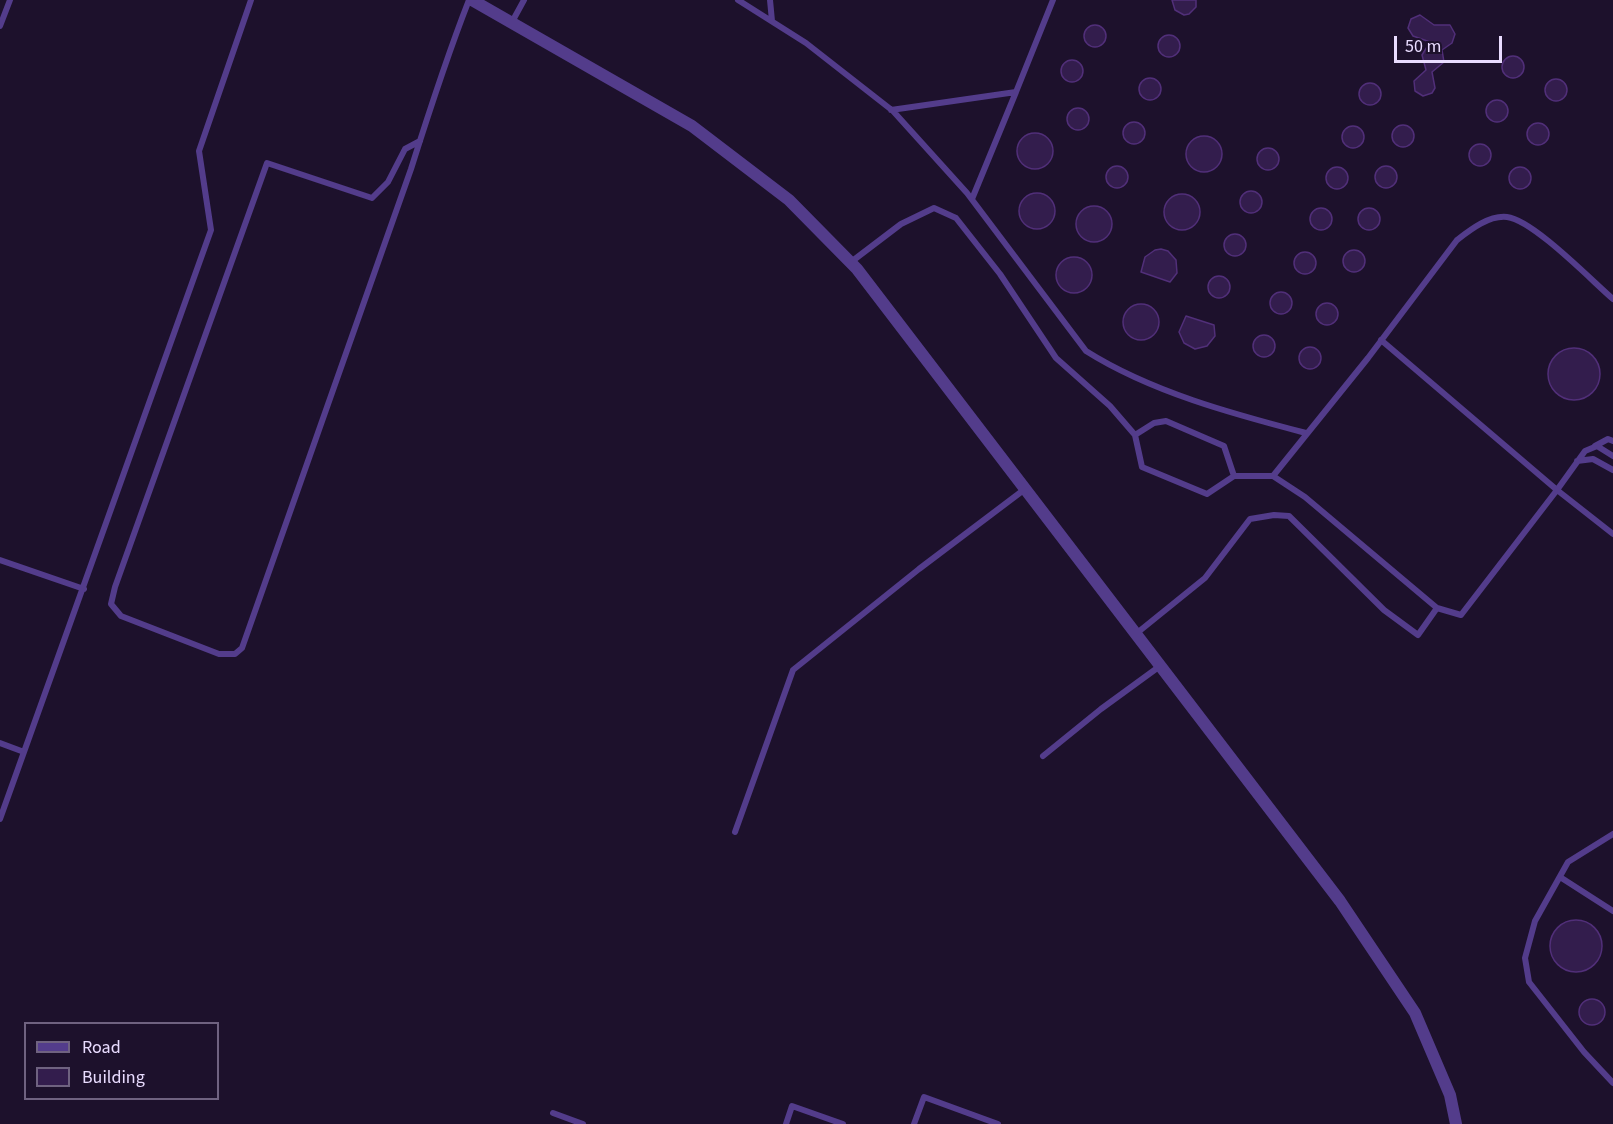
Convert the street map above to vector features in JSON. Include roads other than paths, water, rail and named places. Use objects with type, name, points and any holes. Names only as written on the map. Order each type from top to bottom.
[{"type":"street","points":[[470,0],[692,126],[789,200],[851,263],[889,308],[1340,901],[1415,1013],[1450,1095],[1456,1124]]},
{"type":"lane","points":[[0,26],[10,0]]},
{"type":"lane","points":[[0,819],[211,230],[200,150],[251,0]]},
{"type":"lane","points":[[420,141],[405,149],[388,182],[372,198],[267,163],[115,587],[111,604],[121,616],[219,654],[235,654],[243,648],[420,141],[446,60],[470,0]]},
{"type":"lane","points":[[512,22],[524,0]]},
{"type":"lane","points":[[738,0],[806,43],[891,110],[972,199],[1086,351],[1108,364],[1220,411],[1306,433]]},
{"type":"lane","points":[[770,0],[772,21]]},
{"type":"lane","points":[[972,199],[1053,0]]},
{"type":"lane","points":[[891,110],[1016,92]]},
{"type":"lane","points":[[851,263],[901,224],[934,208],[956,218],[1000,274],[1056,358],[1110,406],[1135,435],[1142,466],[1207,494],[1234,476],[1273,476],[1305,497],[1437,608],[1461,615],[1585,451],[1611,439]]},
{"type":"lane","points":[[1273,476],[1457,240],[1476,225],[1506,217],[1532,228],[1613,299]]},
{"type":"lane","points":[[1381,340],[1557,490],[1613,534]]},
{"type":"lane","points":[[1135,435],[1154,423],[1166,421],[1224,446],[1234,476]]},
{"type":"lane","points":[[1585,451],[1597,446],[1613,456]]},
{"type":"lane","points":[[1577,461],[1593,459],[1613,470]]},
{"type":"lane","points":[[735,832],[793,670],[919,568],[1026,488]]},
{"type":"lane","points":[[1137,633],[1205,578],[1250,519],[1274,515],[1290,516],[1384,610],[1418,635],[1437,608]]},
{"type":"lane","points":[[0,560],[84,589]]},
{"type":"lane","points":[[1043,756],[1161,665]]},
{"type":"lane","points":[[0,743],[24,752]]},
{"type":"lane","points":[[1613,834],[1568,862],[1532,930],[1526,958],[1529,982],[1584,1052],[1613,1083]]},
{"type":"lane","points":[[1560,877],[1613,911]]},
{"type":"lane","points":[[914,1124],[924,1096],[998,1124]]},
{"type":"lane","points":[[786,1124],[792,1106],[843,1124]]},
{"type":"lane","points":[[553,1113],[583,1124]]}]
